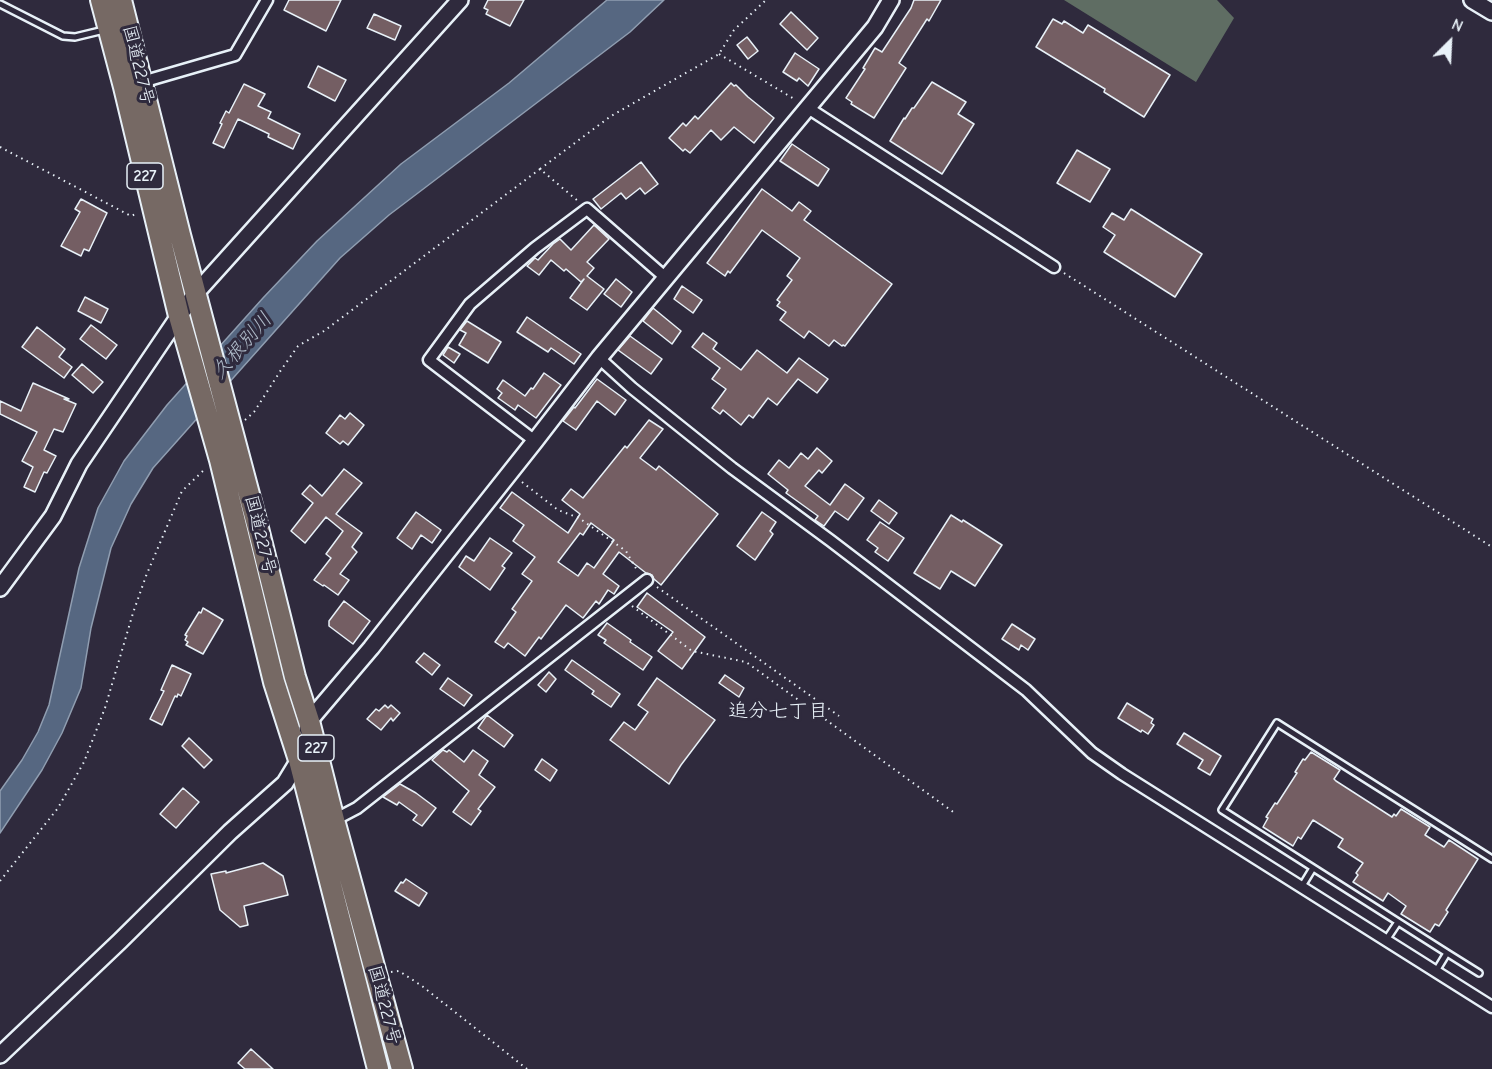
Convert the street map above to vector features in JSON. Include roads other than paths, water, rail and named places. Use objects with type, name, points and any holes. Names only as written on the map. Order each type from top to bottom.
[{"type":"highway","name":"国道227号","points":[[101,0],[118,26],[142,82],[295,677],[309,721],[402,1069]]},
{"type":"highway","name":"国道227号","points":[[121,0],[118,26],[153,207],[179,316],[217,451],[274,682],[299,760],[378,1069]]},
{"type":"street","points":[[142,82],[235,55],[267,0]]},
{"type":"street","points":[[0,588],[53,516],[78,464],[195,294],[460,0]]},
{"type":"street","points":[[0,1055],[230,832],[285,783],[299,760],[309,721],[363,657],[599,358],[875,27],[891,0]]},
{"type":"street","points":[[1472,0],[1492,12]]},
{"type":"street","points":[[808,108],[1054,267]]},
{"type":"street","points":[[535,441],[429,360],[470,304],[535,248],[587,209],[666,278]]},
{"type":"street","points":[[599,358],[632,388],[732,468],[1026,690],[1092,753],[1492,1007]]},
{"type":"street","points":[[334,820],[357,808],[647,580]]},
{"type":"lane","points":[[0,4],[63,36],[75,37],[118,26]]},
{"type":"lane","points":[[1479,973],[1221,810],[1277,723],[1492,859]]},
{"type":"lane","points":[[1302,886],[1313,868]]},
{"type":"lane","points":[[1386,940],[1398,922]]},
{"type":"lane","points":[[1436,971],[1447,953]]},
{"type":"water","name":"久根別川","points":[[607,0],[664,0],[630,32],[389,215],[340,258],[153,468],[131,504],[111,548],[91,628],[81,688],[62,733],[42,770],[0,833],[0,791],[38,732],[49,705],[79,568],[98,508],[124,461],[167,405],[317,241],[401,164],[509,83]]},
{"type":"district","name":"追分七丁目","points":[[778,711]]}]
